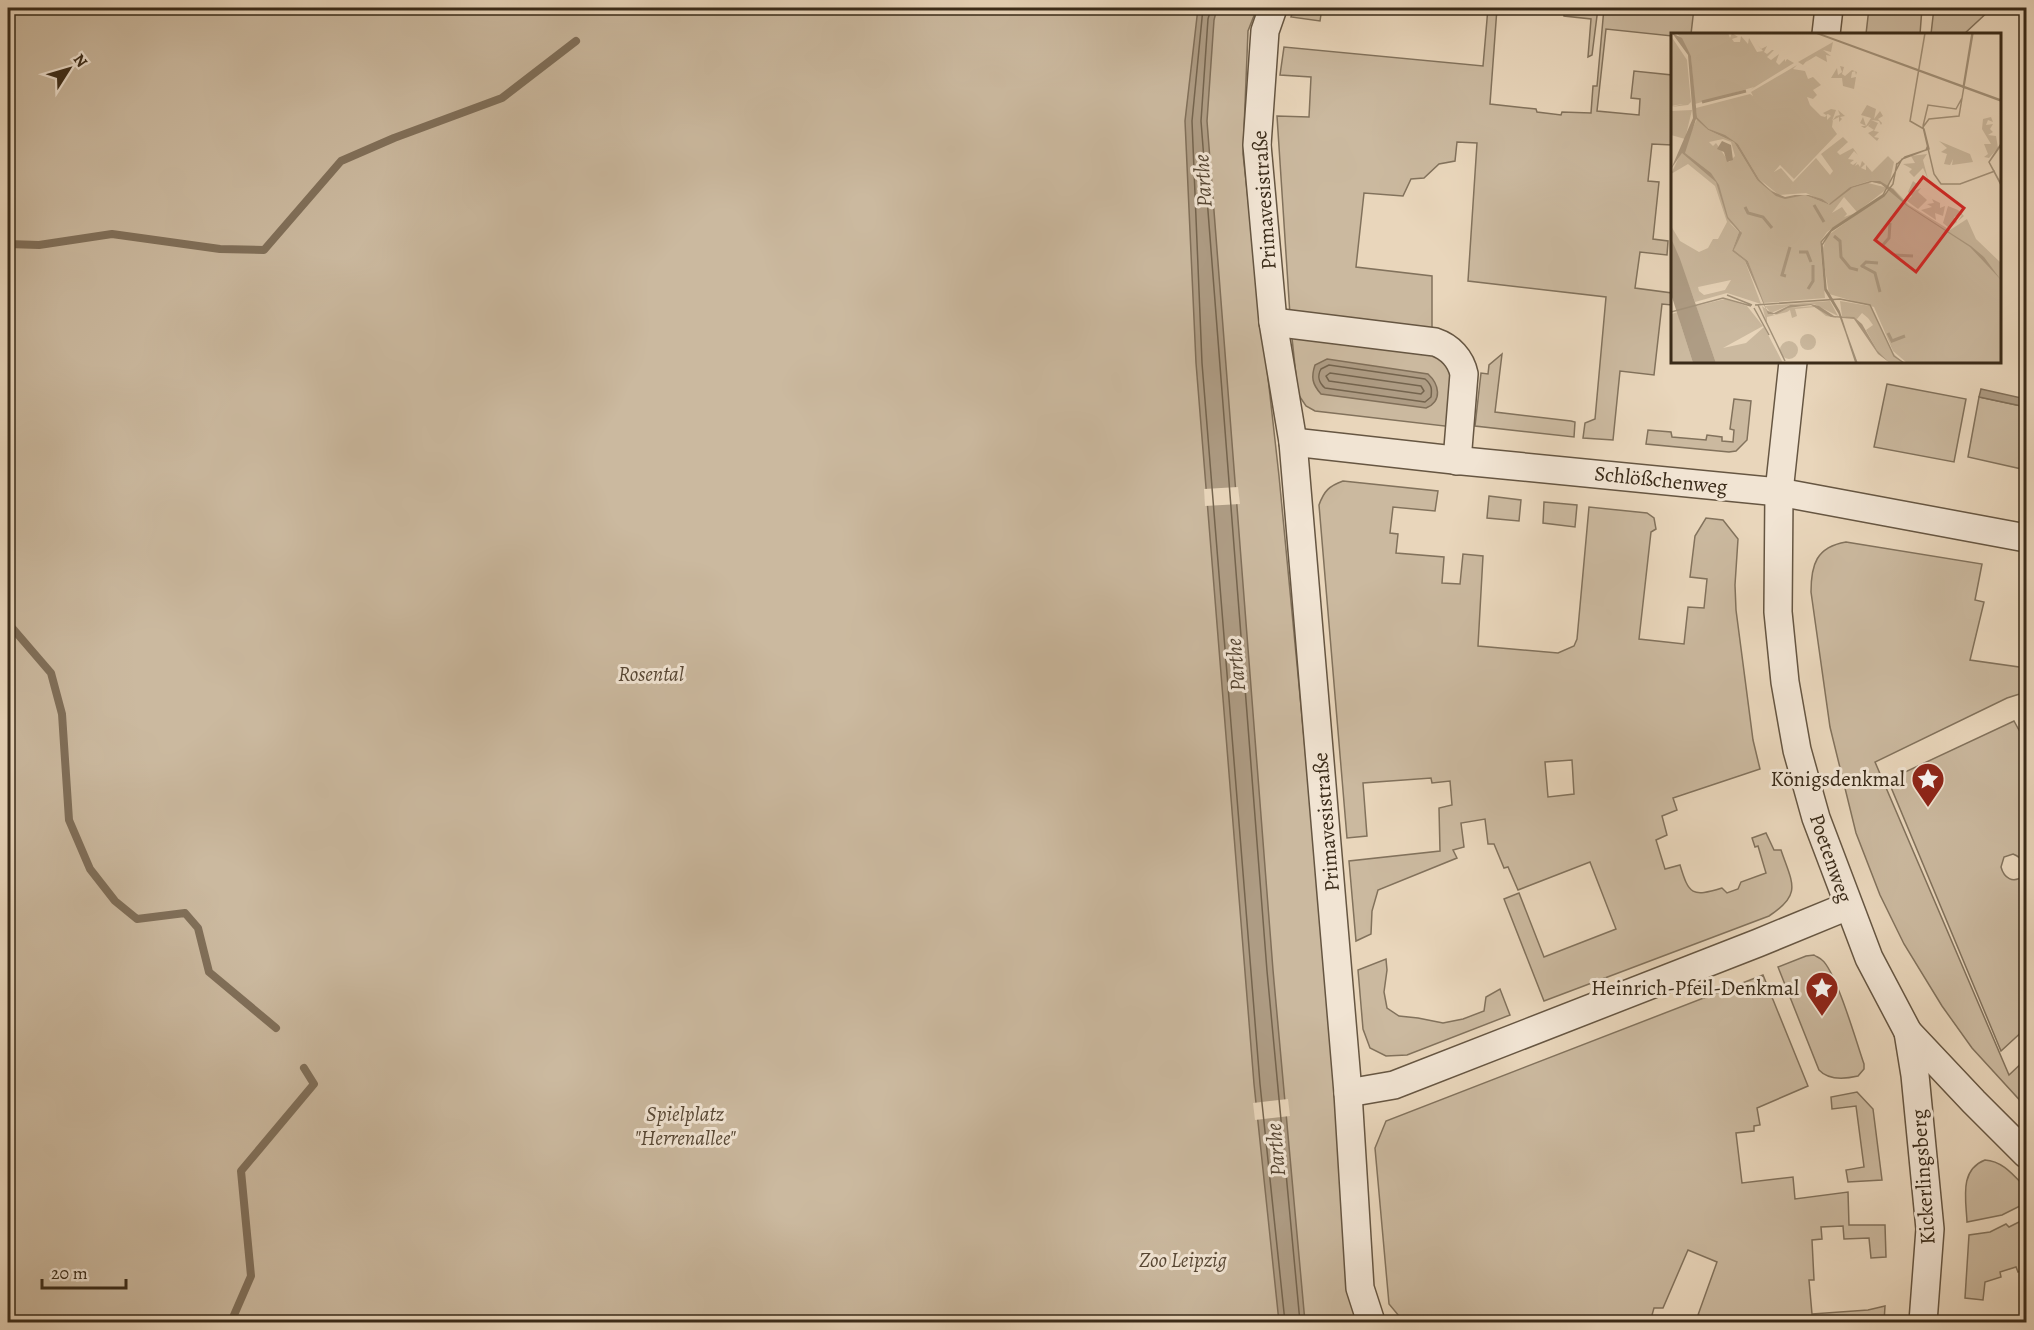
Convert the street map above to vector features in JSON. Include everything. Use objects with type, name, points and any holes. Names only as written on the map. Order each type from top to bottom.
[{"type":"street","name":"Primavesistraße","points":[[1273,8],[1266,31],[1257,145],[1272,322],[1293,441],[1348,1093],[1360,1288],[1371,1323]]},
{"type":"street","points":[[1827,33],[1829,8]]},
{"type":"street","points":[[1272,322],[1435,342],[1448,348],[1460,361],[1464,374],[1457,461]]},
{"type":"street","name":"Poetenweg","points":[[1793,363],[1779,492],[1778,612],[1785,682],[1797,750],[1816,818],[1869,958],[1908,1032],[2026,1154]]},
{"type":"street","name":"Schlößchenweg","points":[[1293,441],[1457,461],[1779,492],[2026,538]]},
{"type":"street","points":[[1348,1093],[1394,1085],[1848,906]]},
{"type":"street","name":"Kickerlingsberg","points":[[1908,1032],[1915,1075],[1930,1229],[1923,1323]]},
{"type":"green space","name":"Rosental","points":[[8,8],[1257,8],[1248,31],[1243,154],[1279,476],[1338,1094],[1357,1322],[8,1322]]},
{"type":"green space","points":[[1294,8],[1322,8],[1320,21],[1291,17]]},
{"type":"green space","points":[[1488,8],[1497,8],[1490,104],[1536,109],[1537,112],[1561,115],[1562,112],[1591,113],[1593,86],[1597,86],[1604,8],[1694,8],[1691,33],[1671,33],[1671,36],[1606,29],[1597,111],[1639,115],[1640,99],[1631,98],[1634,71],[1671,75],[1671,145],[1652,144],[1648,181],[1659,182],[1653,239],[1668,241],[1667,255],[1640,252],[1635,288],[1671,293],[1671,305],[1662,304],[1654,375],[1620,371],[1613,440],[1583,438],[1585,423],[1595,419],[1606,297],[1468,281],[1477,143],[1457,142],[1455,161],[1439,164],[1424,178],[1411,179],[1403,196],[1364,193],[1356,267],[1432,276],[1432,333],[1290,315],[1277,116],[1309,117],[1311,77],[1280,75],[1284,47],[1483,66]]},
{"type":"green space","points":[[1564,8],[1598,8],[1592,55],[1588,57],[1591,19],[1564,16]]},
{"type":"green space","points":[[1869,8],[1922,8],[1920,33],[1866,33]]},
{"type":"green space","points":[[1934,8],[1992,8],[1965,33],[1931,33]]},
{"type":"green space","points":[[1292,338],[1434,355],[1445,362],[1453,373],[1453,427],[1315,411],[1306,406],[1298,394]]},
{"type":"green space","points":[[1502,354],[1495,412],[1575,422],[1574,437],[1475,426],[1481,373],[1488,374],[1489,365]]},
{"type":"green space","points":[[1887,384],[1966,399],[1954,462],[1874,447]]},
{"type":"green space","points":[[1979,397],[2026,407],[2026,470],[1968,457]]},
{"type":"green space","points":[[1734,399],[1751,401],[1747,440],[1736,451],[1646,444],[1648,430],[1671,432],[1672,437],[1706,440],[1707,435],[1722,437],[1722,441],[1733,442],[1734,430],[1730,429]]},
{"type":"green space","points":[[1343,481],[1438,491],[1435,511],[1393,507],[1390,533],[1398,534],[1396,553],[1444,557],[1442,583],[1460,584],[1463,554],[1483,556],[1478,646],[1558,653],[1574,646],[1577,639],[1589,507],[1647,513],[1654,518],[1656,529],[1651,532],[1639,639],[1684,644],[1688,607],[1704,608],[1707,579],[1690,577],[1695,536],[1706,518],[1723,520],[1738,539],[1736,610],[1753,740],[1760,769],[1673,798],[1677,810],[1662,816],[1667,835],[1656,840],[1665,869],[1680,865],[1686,883],[1693,891],[1698,893],[1722,888],[1727,893],[1738,889],[1741,882],[1766,873],[1758,846],[1755,847],[1752,838],[1766,833],[1774,850],[1781,850],[1789,871],[1792,887],[1787,901],[1769,916],[1544,1001],[1504,899],[1519,893],[1544,957],[1616,929],[1590,862],[1518,890],[1508,867],[1504,868],[1494,844],[1488,844],[1485,819],[1461,823],[1464,847],[1453,850],[1457,858],[1378,890],[1372,911],[1371,934],[1356,941],[1349,861],[1440,851],[1439,808],[1452,805],[1450,781],[1432,783],[1431,778],[1363,783],[1367,836],[1347,838],[1319,505],[1331,487]],"holes":[[[1572,760],[1574,794],[1548,797],[1545,762]]]},
{"type":"green space","points":[[1489,496],[1521,500],[1519,521],[1487,518]]},
{"type":"green space","points":[[1544,502],[1577,505],[1575,527],[1543,523]]},
{"type":"green space","points":[[1846,542],[1982,564],[1975,600],[1984,602],[1970,660],[2026,668],[2026,692],[2007,698],[1875,762],[2009,1075],[2026,1059],[2026,1107],[1972,1048],[1942,1006],[1904,944],[1880,895],[1856,833],[1830,727],[1811,592],[1812,574],[1817,559],[1828,548]]},
{"type":"green space","points":[[2014,721],[2026,743],[2026,1028],[2001,1051],[1888,780]],"holes":[[[2013,854],[2024,863],[2025,873],[2016,880],[2012,880],[2004,874],[2001,867],[2004,857]]]},
{"type":"green space","points":[[1814,955],[1828,967],[1846,1009],[1864,1064],[1864,1069],[1858,1076],[1832,1078],[1819,1070],[1778,967]]},
{"type":"green space","points":[[1386,959],[1384,992],[1387,1008],[1399,1016],[1443,1023],[1463,1019],[1484,1011],[1486,997],[1500,989],[1510,1015],[1407,1055],[1386,1056],[1370,1048],[1363,1029],[1358,970]]},
{"type":"green space","points":[[1763,975],[1808,1086],[1757,1108],[1760,1125],[1754,1126],[1754,1131],[1736,1133],[1742,1183],[1793,1177],[1795,1199],[1848,1192],[1849,1225],[1885,1225],[1886,1257],[1871,1258],[1869,1238],[1844,1239],[1843,1226],[1821,1227],[1822,1239],[1812,1240],[1814,1280],[1809,1280],[1812,1314],[1868,1310],[1885,1306],[1884,1322],[1768,1322],[1757,1318],[1755,1322],[1720,1322],[1698,1315],[1717,1262],[1688,1250],[1663,1308],[1654,1308],[1650,1322],[1404,1322],[1389,1304],[1375,1148],[1386,1121]]},
{"type":"green space","points":[[1857,1092],[1873,1109],[1882,1180],[1848,1182],[1846,1170],[1864,1167],[1856,1106],[1832,1109],[1831,1097]]},
{"type":"green space","points":[[1985,1160],[2003,1166],[2026,1188],[2026,1203],[2002,1215],[1967,1222],[1965,1195],[1968,1178],[1971,1171]]},
{"type":"green space","points":[[2026,1215],[2026,1269],[2018,1272],[2016,1267],[2000,1272],[2001,1277],[1985,1282],[1983,1300],[1965,1298],[1969,1235],[1990,1232],[2006,1224],[2009,1227],[2023,1220]]},
{"type":"water","name":"Parthe","points":[[1198,8],[1217,8],[1214,20],[1207,121],[1273,970],[1305,1322],[1279,1322],[1254,1084],[1196,363],[1185,121]]},
{"type":"water","points":[[1327,359],[1428,374],[1437,387],[1437,397],[1426,408],[1321,394],[1314,384],[1313,373],[1315,365]]},
{"type":"water","points":[[1981,389],[2026,399],[2026,407],[1979,397]]},
{"type":"pier","points":[[1238,487],[1240,504],[1205,506],[1204,489]]},
{"type":"pier","points":[[1288,1099],[1290,1116],[1255,1120],[1253,1103]]},
{"type":"waterway","points":[[8,244],[39,245],[112,234],[220,249],[264,250],[341,161],[394,138],[502,98],[576,41]]},
{"type":"waterway","points":[[8,623],[51,673],[62,714],[69,820],[90,869],[115,901],[137,919],[185,913],[198,928],[209,972],[276,1028]]},
{"type":"waterway","points":[[231,1322],[251,1276],[241,1171],[314,1084],[304,1068]]},
{"type":"place","name":"Königsdenkmal","points":[[1928,808]]},
{"type":"place","name":"Heinrich-Pfeil-Denkmal","points":[[1822,1017]]},
{"type":"park label","name":"Spielplatz \"Herrenallee\"","points":[[685,1126]]},
{"type":"park label","name":"Zoo Leipzig","points":[[1183,1260]]}]
